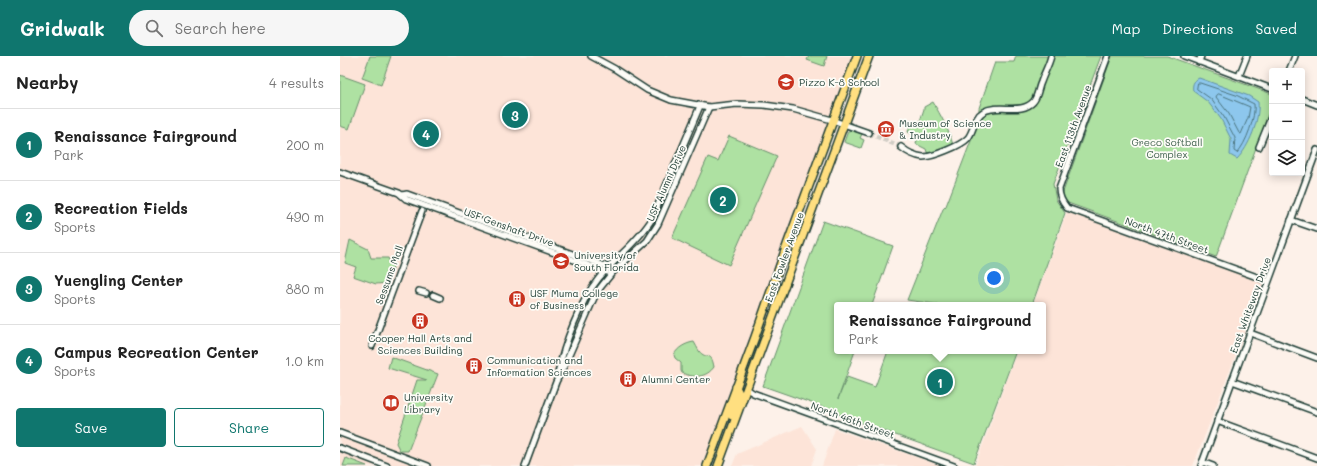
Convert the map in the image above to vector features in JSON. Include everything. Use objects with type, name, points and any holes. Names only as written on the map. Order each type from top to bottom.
[{"type":"main road","name":"East Fowler Avenue","points":[[706,466],[755,338],[832,120],[857,56]]},
{"type":"main road","name":"East Fowler Avenue","points":[[718,466],[869,56]]},
{"type":"main road","points":[[747,388],[743,383],[755,338]]},
{"type":"main road","points":[[725,447],[725,435],[739,393],[736,387]]},
{"type":"street","points":[[591,56],[615,69],[647,90],[671,100],[709,107],[737,104],[793,109],[832,120],[869,133]]},
{"type":"street","points":[[901,147],[907,152],[925,157],[962,144],[968,138],[979,116],[983,112],[999,108],[1021,108],[1028,105],[1034,101],[1051,56]]},
{"type":"street","name":"East 113th Avenue","points":[[1062,203],[1059,195],[1059,189],[1108,56]]},
{"type":"street","points":[[1184,56],[1269,88]]},
{"type":"street","points":[[1199,62],[1201,56]]},
{"type":"street","points":[[1239,76],[1247,56]]},
{"type":"street","points":[[1290,68],[1295,56]]},
{"type":"street","points":[[1305,100],[1317,105]]},
{"type":"street","name":"USF Alumni Drive","points":[[556,382],[560,361],[573,327],[588,296],[596,281],[642,234],[652,220],[700,106]]},
{"type":"street","name":"USF Alumni Drive","points":[[525,466],[556,382],[594,298],[614,271],[647,241],[658,224],[709,107]]},
{"type":"street","points":[[1260,147],[1269,123]]},
{"type":"street","name":"East Whiteway Drive","points":[[1202,464],[1317,150]]},
{"type":"street","name":"USF Genshaft Drive","points":[[340,172],[402,195],[406,199],[424,206],[614,271]]},
{"type":"street","name":"North 47th Street","points":[[1062,203],[1067,208],[1268,281]]},
{"type":"street","name":"Sessums Mall","points":[[372,346],[424,206]]},
{"type":"street","points":[[1291,220],[1317,229]]},
{"type":"street","points":[[420,292],[426,293]]},
{"type":"street","points":[[433,296],[440,298]]},
{"type":"street","points":[[1250,333],[1317,358]]},
{"type":"street","points":[[1232,381],[1317,412]]},
{"type":"street","name":"North 46th Street","points":[[747,388],[753,392],[810,414],[954,466]]},
{"type":"street","points":[[1217,421],[1317,458]]},
{"type":"street","points":[[340,433],[428,466]]},
{"type":"street","points":[[340,448],[388,466]]},
{"type":"street","points":[[1202,464],[1212,466]]},
{"type":"shaded area","name":"University of South Florida","points":[[340,56],[858,56],[707,466],[340,466]]},
{"type":"shaded area","points":[[1067,212],[1264,282],[1193,466],[975,466],[1016,354],[1046,354],[1046,302],[1034,302]]},
{"type":"shaded area","points":[[802,426],[817,449],[811,466],[732,466],[737,454]]},
{"type":"shaded area","points":[[835,429],[942,466],[822,466]]},
{"type":"green space","points":[[370,56],[391,56],[381,85],[362,78]]},
{"type":"green space","points":[[809,56],[827,56],[824,66],[807,60]]},
{"type":"green space","points":[[1016,56],[1101,56],[1053,184],[1056,200],[1065,213],[1033,302],[921,302],[907,300],[943,209],[946,206],[979,120],[979,108],[995,62],[1014,62]]},
{"type":"green space","name":"Greco Softball Complex","points":[[1112,56],[1167,56],[1269,93],[1269,112],[1216,257],[1068,203],[1064,198],[1063,192]]},
{"type":"green space","points":[[340,75],[365,84],[349,129],[340,126]]},
{"type":"green space","points":[[933,102],[947,128],[953,145],[928,155],[926,149],[916,144],[918,136],[908,132],[911,121],[919,124],[924,107]]},
{"type":"green space","points":[[852,130],[862,134],[860,138],[864,140],[861,148],[844,142],[848,131]]},
{"type":"green space","points":[[729,136],[777,156],[729,265],[672,238],[708,157],[718,161]]},
{"type":"green space","points":[[823,221],[893,246],[873,302],[834,302],[834,354],[854,354],[838,399],[847,377],[875,387],[887,354],[1015,354],[974,463],[763,386]]},
{"type":"green space","points":[[350,240],[368,249],[371,258],[388,258],[393,268],[388,283],[376,284],[353,276],[356,267],[345,263]]},
{"type":"green space","points":[[694,342],[702,354],[712,359],[714,367],[711,371],[700,376],[691,376],[682,373],[681,363],[675,358],[674,355],[682,346]]},
{"type":"green space","points":[[391,357],[438,374],[408,451],[400,451],[396,443],[417,380],[427,380],[388,368]]},
{"type":"green space","points":[[346,458],[367,466],[343,466]]},
{"type":"water","points":[[1199,78],[1249,96],[1258,102],[1257,117],[1253,133],[1246,148],[1237,159],[1230,155],[1231,139],[1221,119],[1208,102],[1193,91],[1193,83]]},
{"type":"tunnel","points":[[869,133],[901,147]]},
{"type":"place","name":"Pizzo K-8 School","points":[[786,82]]},
{"type":"place","name":"Yuengling Center","points":[[515,115]]},
{"type":"place","name":"Museum of Science & Industry","points":[[886,129]]},
{"type":"place","name":"Campus Recreation Center","points":[[426,134]]},
{"type":"place","name":"Recreation Fields","points":[[723,200]]},
{"type":"place","name":"University of South Florida","points":[[561,261]]},
{"type":"place","name":"USF Muma College of Business","points":[[517,299]]},
{"type":"place","name":"Cooper Hall Arts and Sciences Building","points":[[420,321]]},
{"type":"place","name":"Communication and Information Sciences","points":[[474,366]]},
{"type":"place","name":"Alumni Center","points":[[628,379]]},
{"type":"place","name":"Renaissance Fairground","points":[[940,382]]},
{"type":"place","name":"University Library","points":[[391,403]]}]
